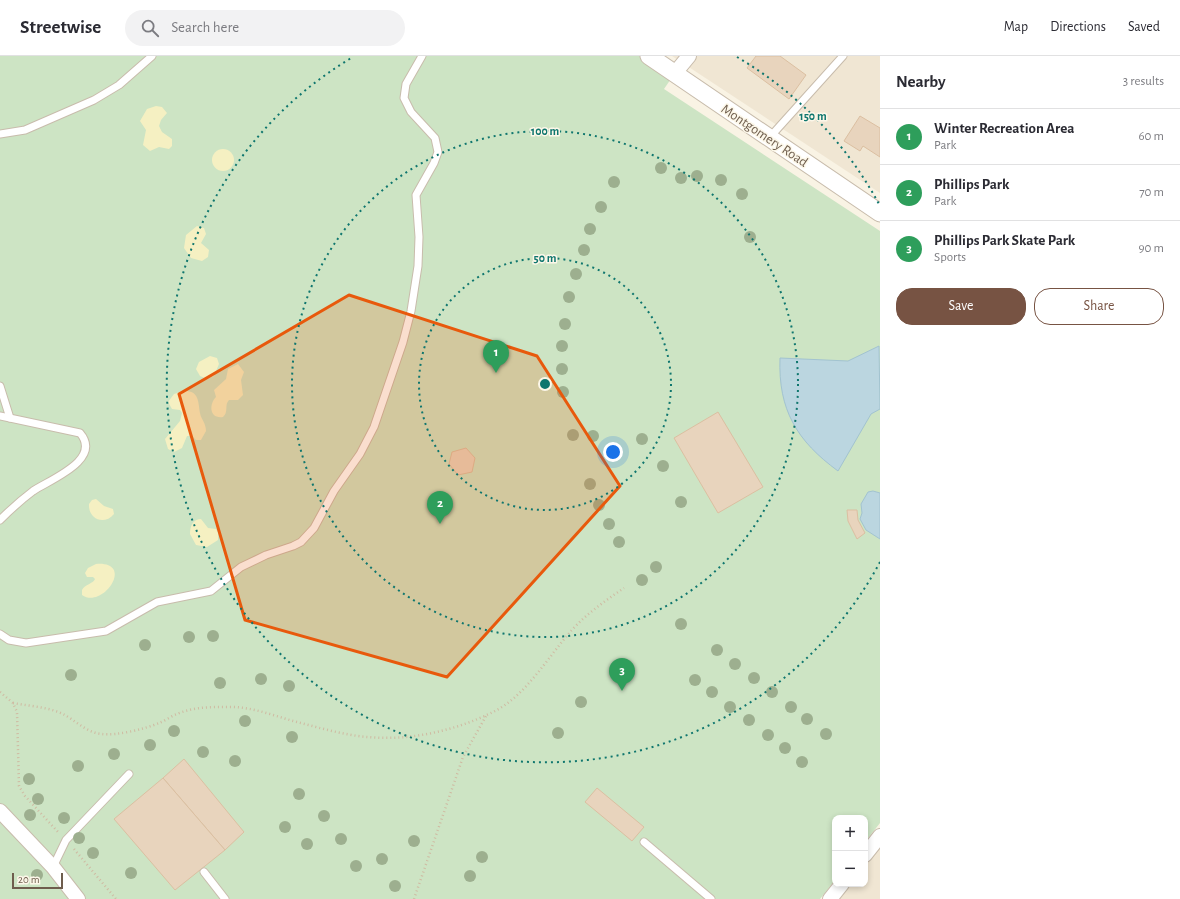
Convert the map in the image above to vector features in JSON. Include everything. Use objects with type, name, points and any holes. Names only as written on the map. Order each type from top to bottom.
[{"type":"street","name":"Montgomery Road","points":[[649,56],[880,213]]},
{"type":"street","points":[[675,73],[689,56]]},
{"type":"street","points":[[0,811],[53,867],[78,899]]},
{"type":"street","points":[[868,851],[880,836]]},
{"type":"street","points":[[830,899],[840,887]]},
{"type":"lane","points":[[0,134],[25,130],[94,100],[119,85],[152,56]]},
{"type":"lane","points":[[0,634],[9,640],[26,643],[106,631],[157,602],[211,591],[241,567],[266,555],[301,542],[314,528],[334,491],[360,454],[374,427],[403,342],[411,311],[418,266],[419,237],[416,195],[434,163],[438,152],[434,138],[411,112],[404,98],[406,84],[422,56]]},
{"type":"lane","points":[[769,138],[843,56]]},
{"type":"lane","points":[[0,386],[10,418]]},
{"type":"lane","points":[[0,416],[80,433],[84,438],[86,449],[78,463],[33,492],[0,520]]},
{"type":"lane","points":[[53,867],[66,840],[129,774]]},
{"type":"lane","points":[[644,842],[711,899]]},
{"type":"lane","points":[[204,872],[225,899]]},
{"type":"path","points":[[13,704],[51,709],[64,714],[83,727],[101,734],[123,733],[157,724],[178,713],[198,708],[230,706],[249,708],[325,730],[367,737],[404,738],[438,732],[470,722],[486,715],[512,700],[533,678],[572,630],[589,614],[624,588]]},
{"type":"path","points":[[0,692],[13,704],[17,712],[19,786],[25,796],[66,840],[116,899]]},
{"type":"path","points":[[414,899],[463,757],[486,715]]},
{"type":"highlighted area","points":[[349,295],[537,356],[620,486],[447,677],[245,620],[179,394]]},
{"type":"shaded area","points":[[672,56],[880,56],[880,193]]},
{"type":"shaded area","points":[[880,846],[880,899],[838,899],[848,887],[868,887],[868,861]]},
{"type":"green space","points":[[0,56],[647,56],[675,73],[664,89],[880,231],[880,823],[868,838],[868,815],[832,815],[832,884],[820,899],[0,899]]},
{"type":"sand","points":[[156,106],[162,107],[167,113],[161,120],[159,126],[162,132],[172,139],[172,146],[169,149],[159,147],[150,151],[143,145],[146,130],[140,121],[147,109]]},
{"type":"sand","points":[[223,149],[231,152],[234,160],[231,168],[223,171],[215,168],[212,160],[215,152]]},
{"type":"sand","points":[[197,226],[204,228],[206,234],[201,243],[209,250],[208,257],[202,261],[191,258],[184,248],[186,235]]},
{"type":"sand","points":[[210,356],[217,358],[219,364],[214,376],[207,379],[200,376],[196,369],[199,362]]},
{"type":"sand","points":[[238,364],[244,372],[241,380],[243,395],[238,400],[229,400],[226,413],[223,417],[215,416],[211,407],[216,397],[214,390],[226,379],[228,369]]},
{"type":"sand","points":[[183,391],[192,392],[197,397],[206,431],[201,440],[196,440],[192,436],[187,436],[182,448],[174,452],[168,449],[165,439],[180,421],[182,413],[180,410],[172,409],[168,402],[174,394]]},
{"type":"sand","points":[[96,499],[104,506],[113,509],[114,514],[110,518],[101,520],[97,519],[91,514],[89,504],[92,500]]},
{"type":"sand","points":[[201,519],[208,528],[216,529],[218,533],[218,540],[207,547],[196,545],[190,534],[192,524],[196,520]]},
{"type":"sand","points":[[96,564],[108,565],[114,570],[115,576],[112,584],[106,591],[99,596],[90,598],[82,595],[82,590],[95,579],[93,577],[87,577],[85,573],[88,568]]},
{"type":"water","points":[[879,346],[880,409],[871,414],[838,471],[811,448],[793,423],[782,393],[780,358],[848,361]]},
{"type":"water","points":[[873,491],[880,493],[880,539],[866,530],[860,519],[862,513],[861,504],[868,492]]},
{"type":"building","points":[[756,56],[780,56],[806,75],[789,99],[747,68]]},
{"type":"building","points":[[860,116],[880,128],[880,157],[863,146],[860,151],[844,141]]},
{"type":"building","points":[[718,412],[763,487],[718,513],[674,438]]},
{"type":"building","points":[[466,448],[475,458],[472,472],[458,475],[449,464],[452,452]]},
{"type":"building","points":[[847,510],[857,510],[858,520],[865,533],[857,539],[848,521]]},
{"type":"building","points":[[184,759],[244,832],[225,850],[163,778]]},
{"type":"building","points":[[163,778],[225,850],[175,890],[114,819]]},
{"type":"building","points":[[597,788],[644,827],[632,841],[585,802]]},
{"type":"place","name":"Winter Recreation Area","points":[[496,373]]},
{"type":"place","name":"Phillips Park","points":[[440,524]]},
{"type":"place","name":"Phillips Park Skate Park","points":[[622,691]]}]
